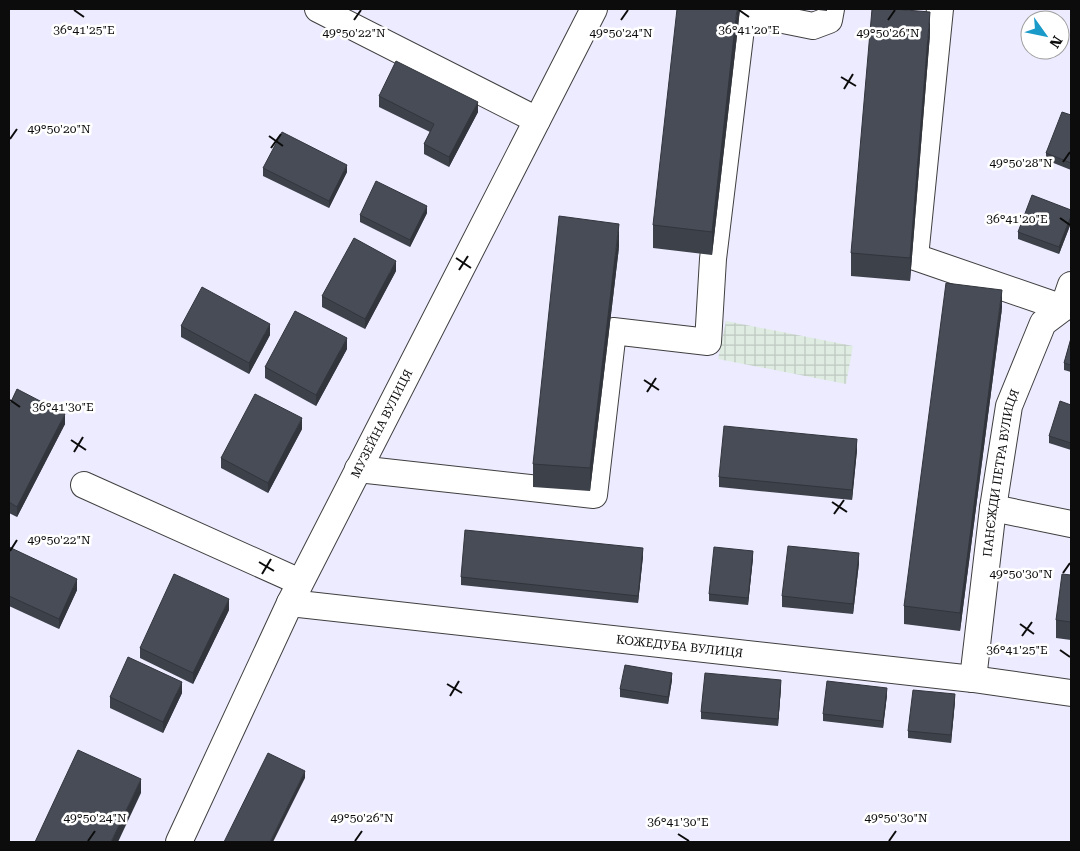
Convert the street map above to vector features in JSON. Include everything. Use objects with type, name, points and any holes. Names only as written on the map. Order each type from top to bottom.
[{"type":"street","points":[[318,9],[537,120]]},
{"type":"street","name":"МУЗЕЙНА ВУЛИЦЯ","points":[[179,842],[295,592],[594,9]]},
{"type":"street","points":[[358,469],[594,495],[612,331],[708,342],[714,259],[743,12],[813,26],[829,20],[831,9]]},
{"type":"street","points":[[940,9],[915,257],[1067,297]]},
{"type":"street","name":"ПАНЄЖДИ ПЕТРА ВУЛИЦЯ","points":[[973,679],[994,508],[1009,406],[1043,323],[1067,297]]},
{"type":"street","name":"КОЖЕДУБА ВУЛИЦЯ","points":[[84,485],[295,592],[1071,692]]},
{"type":"street","points":[[994,508],[1071,524]]},
{"type":"shaded area","points":[[726,321],[853,346],[846,384],[718,359]]},
{"type":"building","points":[[677,9],[737,9],[712,232],[653,225]]},
{"type":"building","points":[[872,9],[930,12],[910,258],[851,253]]},
{"type":"building","points":[[396,61],[478,102],[449,157],[424,144],[434,124],[379,96]]},
{"type":"building","points":[[1062,112],[1071,115],[1071,163],[1046,153]]},
{"type":"building","points":[[282,132],[347,165],[329,201],[263,168]]},
{"type":"building","points":[[376,181],[427,206],[410,240],[360,215]]},
{"type":"building","points":[[1032,195],[1071,210],[1071,216],[1059,247],[1018,232]]},
{"type":"building","points":[[559,216],[619,224],[590,468],[533,464]]},
{"type":"building","points":[[354,238],[396,261],[365,319],[322,296]]},
{"type":"building","points":[[946,283],[1002,290],[960,613],[904,606]]},
{"type":"building","points":[[202,287],[270,324],[249,363],[181,326]]},
{"type":"building","points":[[295,311],[347,338],[316,395],[265,367]]},
{"type":"building","points":[[1071,338],[1071,365],[1064,363]]},
{"type":"building","points":[[17,389],[65,414],[17,507],[9,502],[9,406]]},
{"type":"building","points":[[255,394],[302,418],[268,483],[221,458]]},
{"type":"building","points":[[1060,401],[1071,405],[1071,443],[1049,436]]},
{"type":"building","points":[[724,426],[857,439],[852,490],[719,477]]},
{"type":"building","points":[[465,530],[643,548],[638,596],[461,577]]},
{"type":"building","points":[[788,546],[859,553],[853,604],[782,596]]},
{"type":"building","points":[[9,547],[77,579],[59,619],[9,596]]},
{"type":"building","points":[[714,547],[753,551],[748,598],[709,594]]},
{"type":"building","points":[[174,574],[229,599],[193,673],[140,648]]},
{"type":"building","points":[[1062,574],[1071,575],[1071,622],[1056,620]]},
{"type":"building","points":[[128,657],[182,682],[163,722],[110,697]]},
{"type":"building","points":[[625,665],[672,673],[668,697],[620,689]]},
{"type":"building","points":[[705,673],[781,680],[778,719],[701,712]]},
{"type":"building","points":[[827,681],[887,688],[883,721],[823,714]]},
{"type":"building","points":[[913,690],[955,694],[951,735],[908,731]]},
{"type":"building","points":[[78,750],[141,779],[111,842],[35,842]]},
{"type":"building","points":[[268,753],[305,771],[270,842],[224,842]]}]
